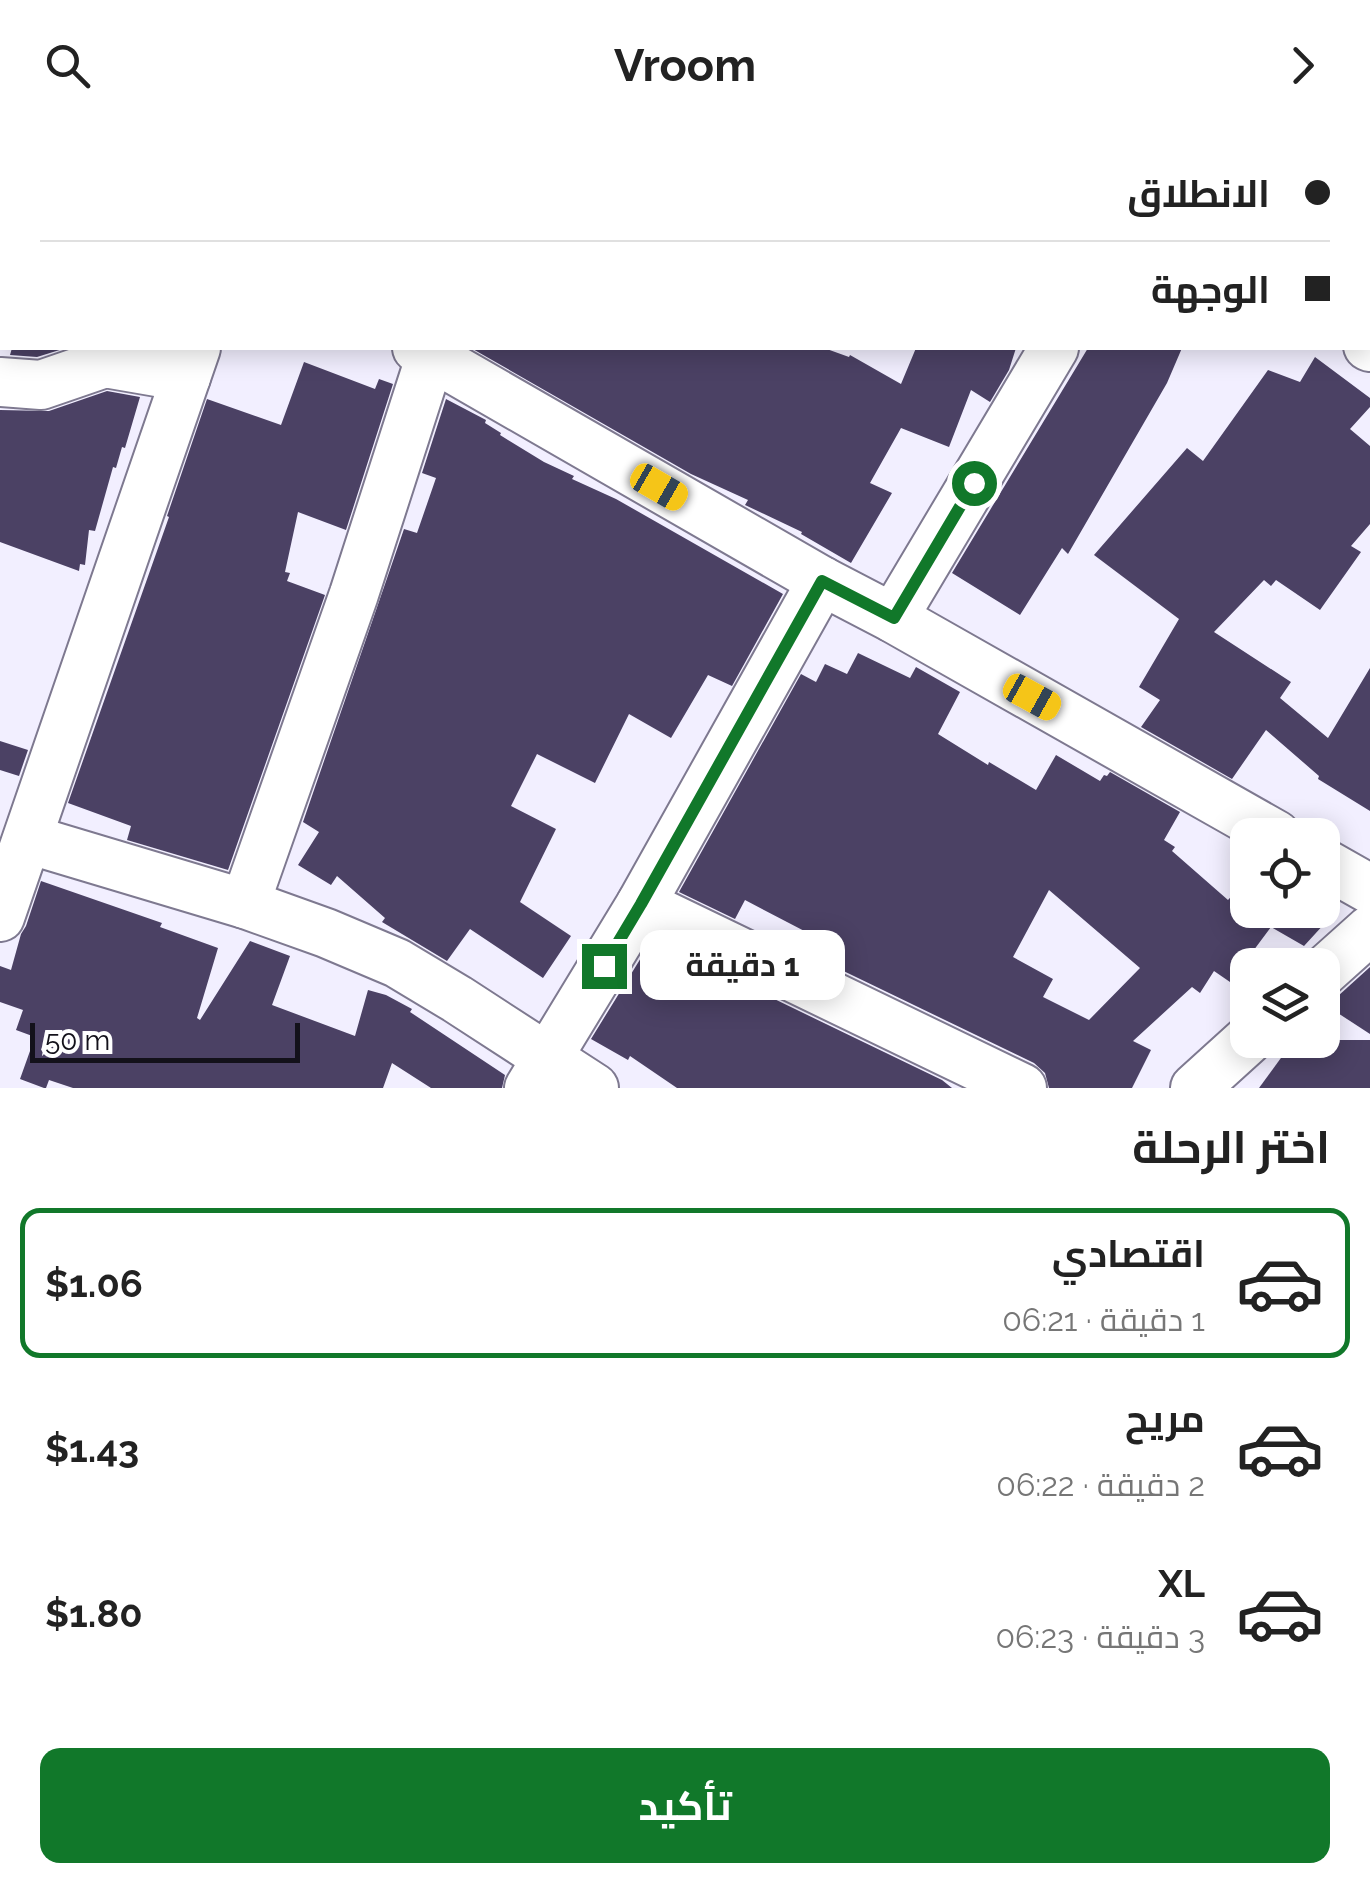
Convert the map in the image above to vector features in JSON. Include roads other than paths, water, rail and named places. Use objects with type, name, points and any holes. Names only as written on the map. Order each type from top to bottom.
[{"type":"street","points":[[894,618],[1053,350]]},
{"type":"street","points":[[245,904],[354,594],[424,351],[822,581],[1246,818]]},
{"type":"street","points":[[0,382],[42,385],[105,363],[191,362],[0,917]]},
{"type":"street","points":[[538,1072],[641,904],[822,581]]},
{"type":"street","points":[[28,839],[245,904],[397,963],[538,1072],[594,1088]]},
{"type":"street","points":[[1340,872],[1370,888]]},
{"type":"street","points":[[641,904],[1022,1088]]},
{"type":"street","points":[[1340,957],[1370,930]]},
{"type":"street","points":[[1195,1088],[1230,1056]]}]
